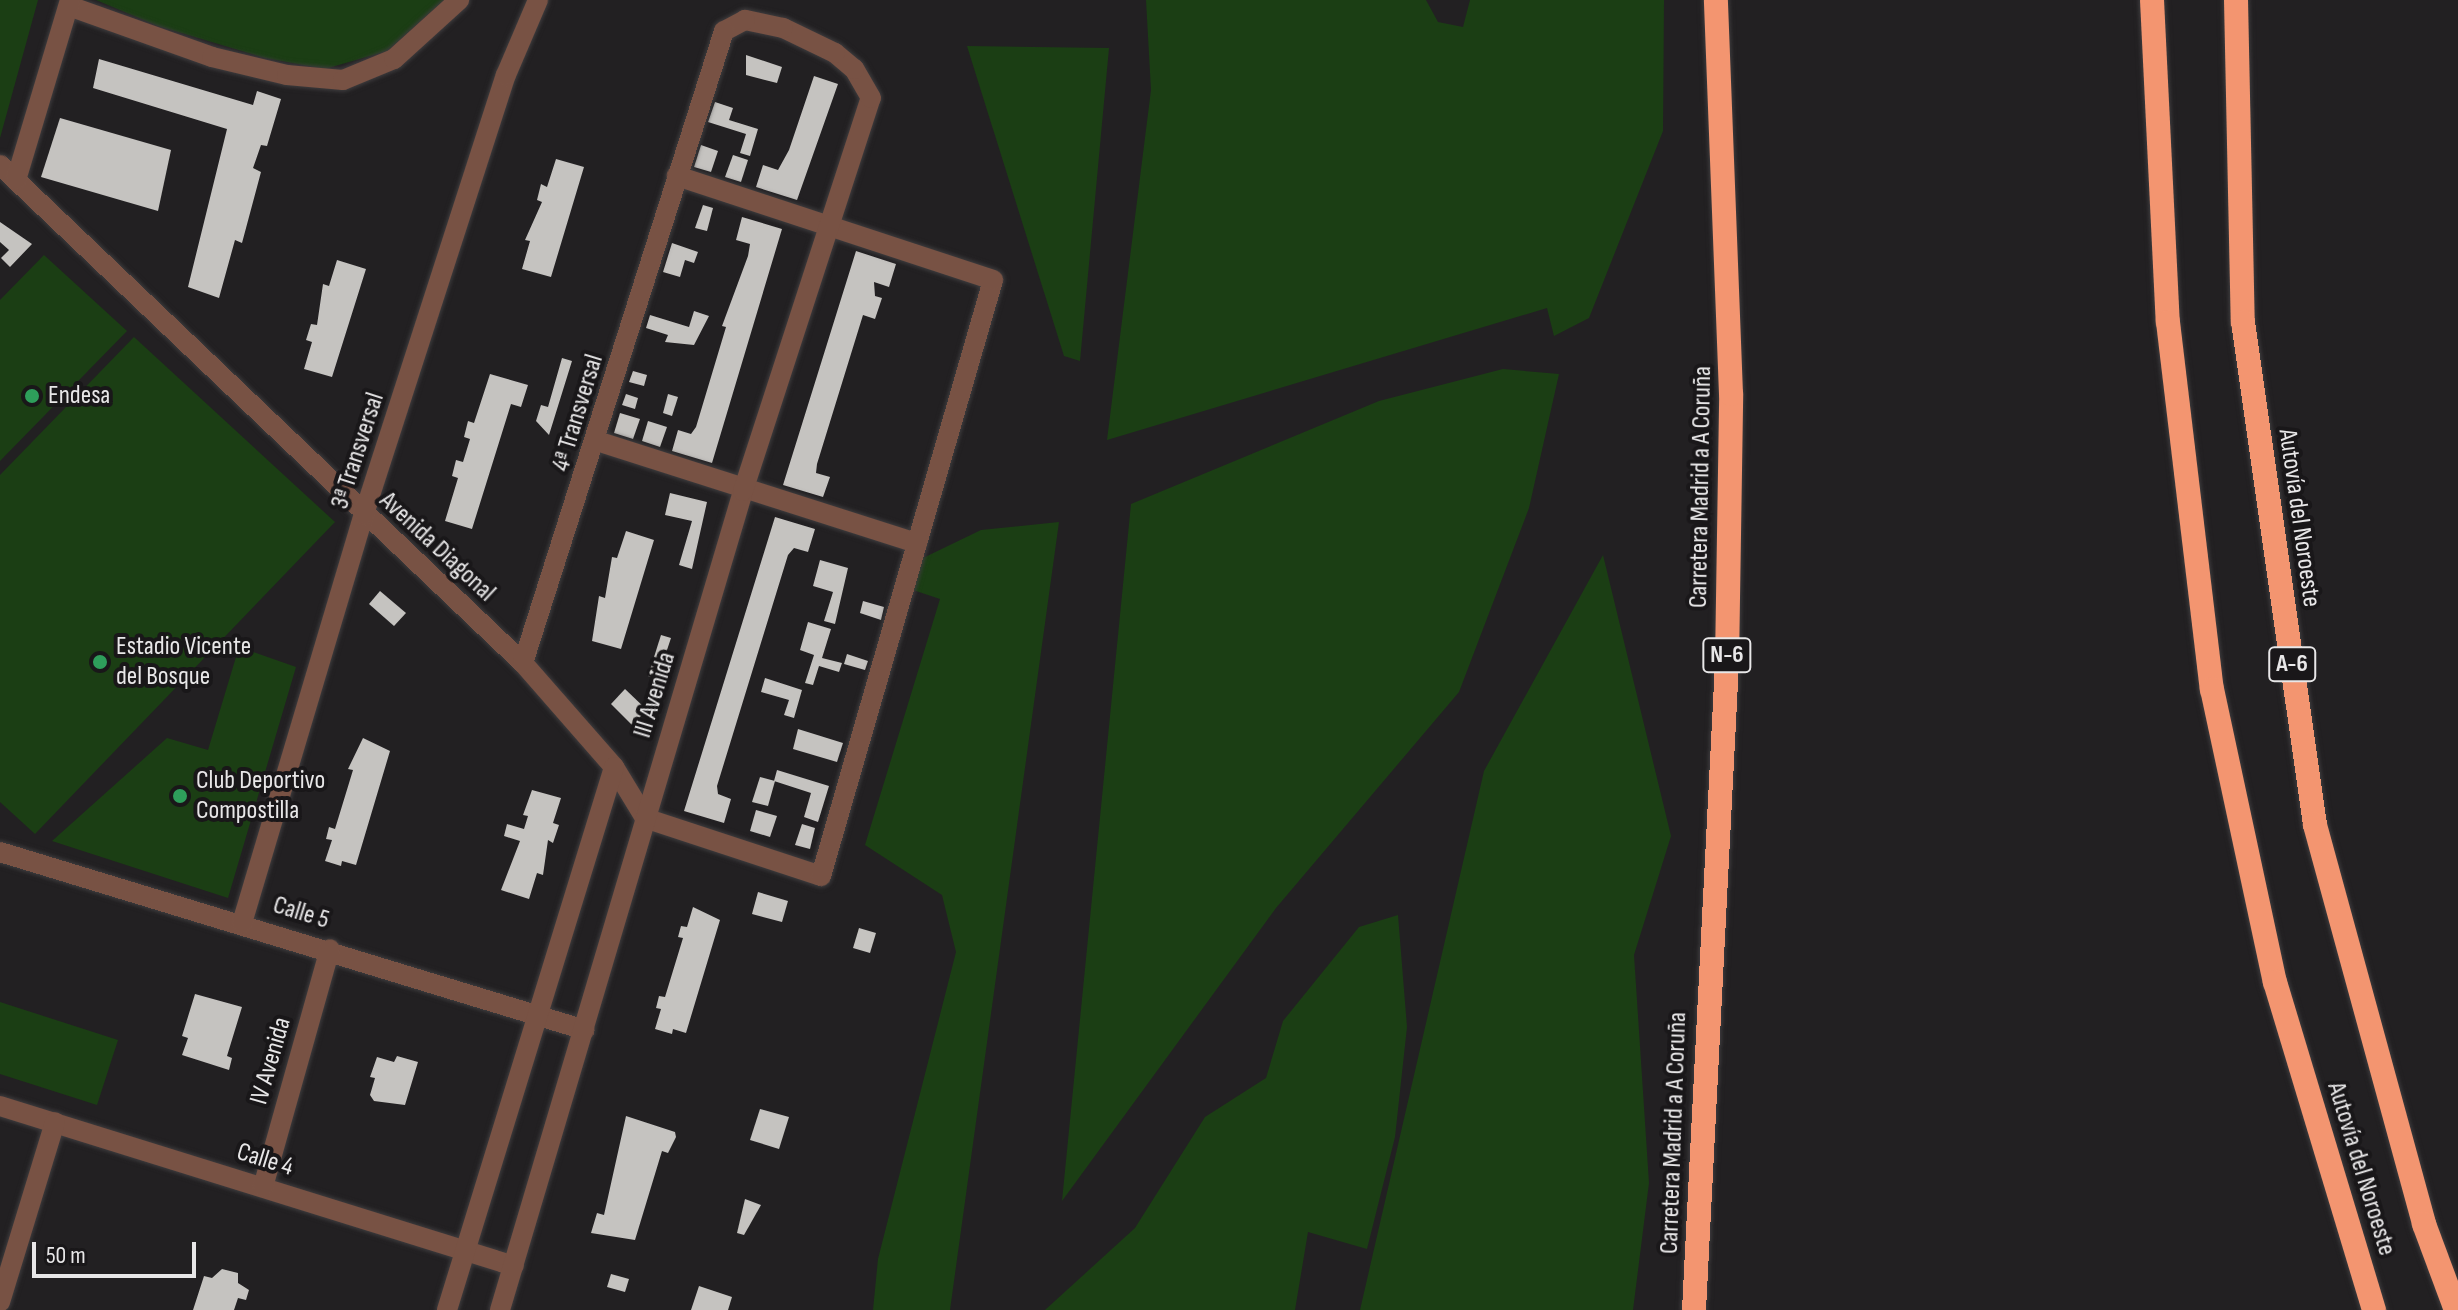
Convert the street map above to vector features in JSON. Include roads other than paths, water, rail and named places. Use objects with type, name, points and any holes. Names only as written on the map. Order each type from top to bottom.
[{"type":"highway","name":"Carretera Madrid a A Coruña","points":[[1694,1310],[1727,662],[1731,394],[1716,0]]},
{"type":"highway","name":"Autovía del Noroeste","points":[[2152,0],[2168,322],[2212,689],[2275,982],[2374,1310]]},
{"type":"highway","name":"Autovía del Noroeste","points":[[2236,0],[2243,322],[2315,825],[2424,1224],[2456,1310]]},
{"type":"street","points":[[16,180],[70,3],[212,57],[314,80],[362,76],[394,59],[459,0]]},
{"type":"street","name":"3ª Transversal","points":[[242,923],[364,514],[506,75],[531,28],[538,0]]},
{"type":"street","name":"4ª Transversal","points":[[523,663],[597,441],[724,31],[745,20],[783,28],[835,53],[854,69],[871,98]]},
{"type":"street","name":"III Avenida","points":[[500,1310],[743,491],[871,98]]},
{"type":"street","name":"Avenida Diagonal","points":[[0,165],[523,663],[614,767],[645,818]]},
{"type":"street","points":[[645,818],[821,876],[993,280],[677,176]]},
{"type":"street","points":[[597,441],[743,491],[917,543]]},
{"type":"street","name":"III Avenida","points":[[447,1310],[614,767]]},
{"type":"street","name":"Calle 5","points":[[0,852],[330,949],[585,1030]]},
{"type":"street","name":"IV Avenida","points":[[263,1187],[330,949]]},
{"type":"street","name":"Calle 4","points":[[0,1106],[514,1266]]},
{"type":"street","points":[[0,1302],[55,1122]]},
{"type":"place","name":"Endesa","points":[[32,396]]},
{"type":"place","name":"Estadio Vicente del Bosque","points":[[100,662]]},
{"type":"place","name":"Club Deportivo Compostilla","points":[[180,796]]}]
